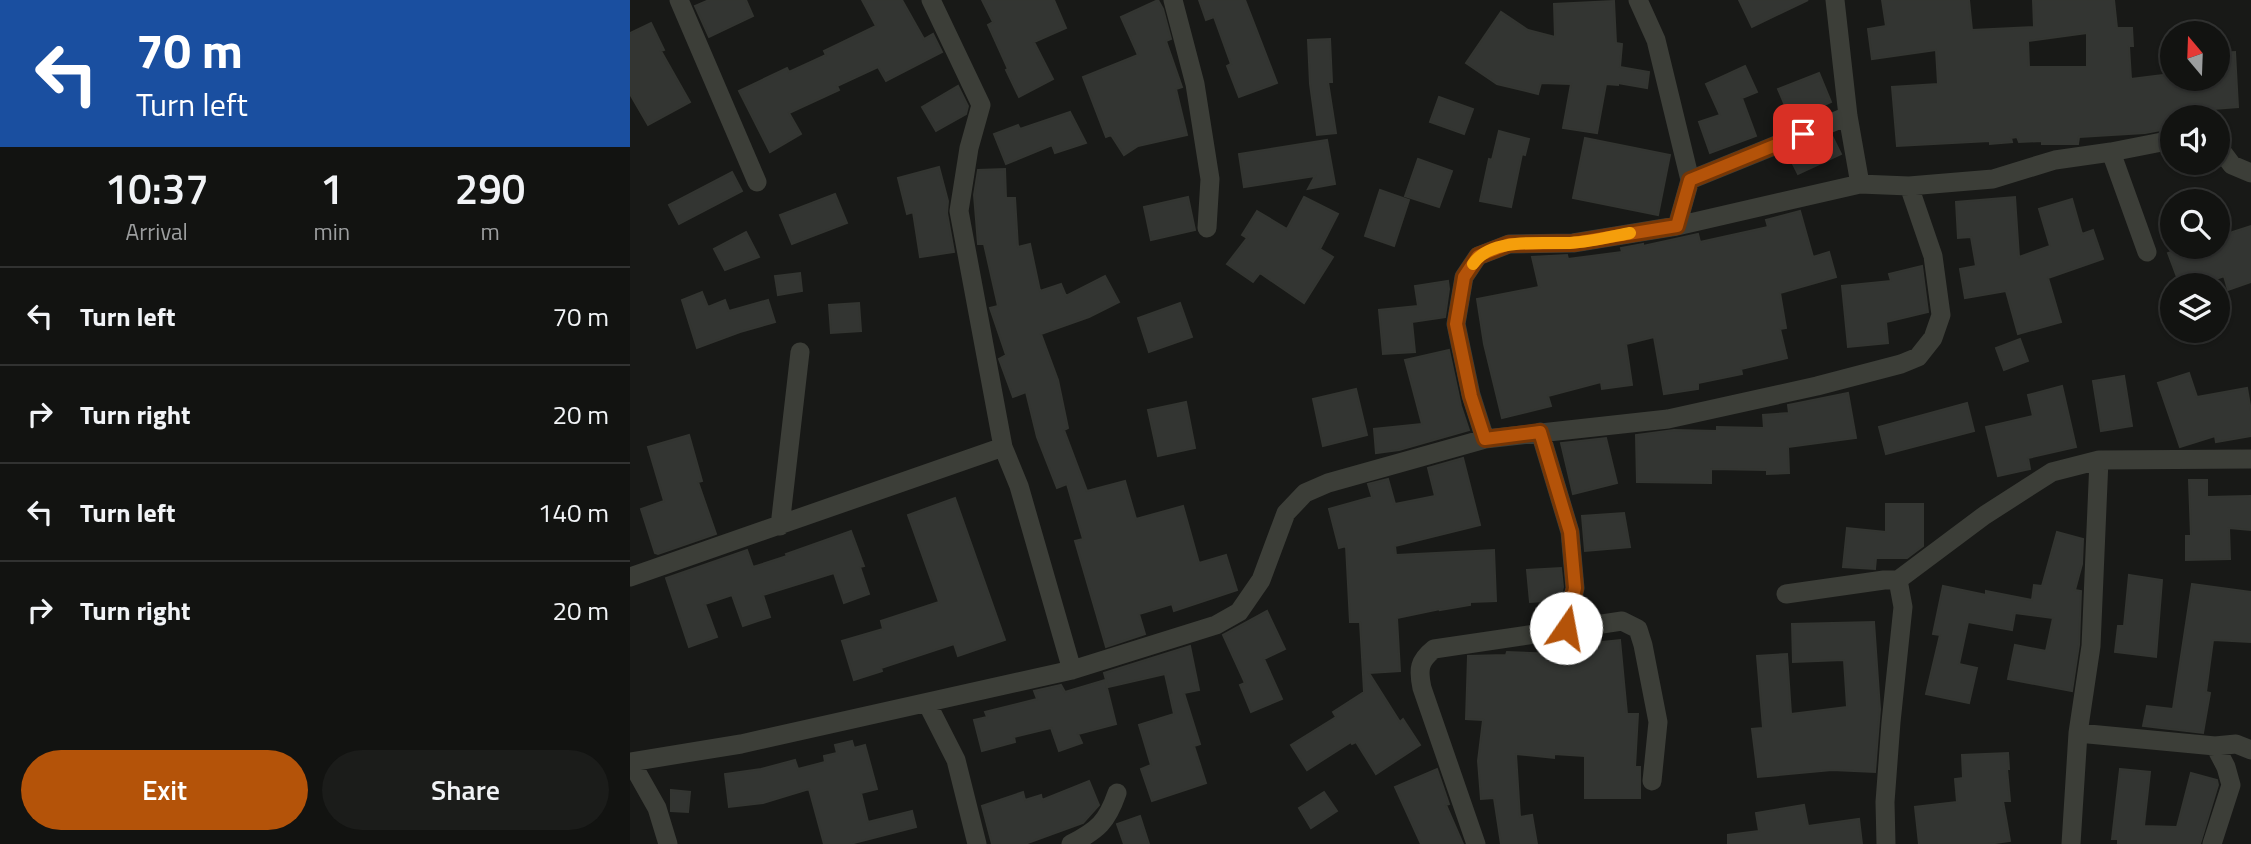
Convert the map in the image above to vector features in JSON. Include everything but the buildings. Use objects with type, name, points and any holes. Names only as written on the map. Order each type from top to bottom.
[{"type":"street","points":[[679,0],[757,182]]},
{"type":"street","points":[[931,0],[981,105],[969,148],[959,211],[1003,447],[1019,486],[1072,670]]},
{"type":"street","points":[[1173,0],[1195,83],[1210,178],[1207,228]]},
{"type":"street","points":[[1638,0],[1656,40],[1690,180],[1677,226]]},
{"type":"street","points":[[1835,0],[1847,116],[1860,184]]},
{"type":"street","points":[[1690,180],[1847,116]]},
{"type":"street","points":[[1485,439],[1471,396],[1456,324],[1464,277],[1478,256],[1509,244],[1573,243],[1677,226],[1860,184],[1909,186],[1993,179],[2055,160],[2160,142]]},
{"type":"street","points":[[2111,152],[2147,252]]},
{"type":"street","points":[[2230,162],[2251,173]]},
{"type":"street","points":[[668,844],[657,808],[631,762],[741,744],[1072,670],[1216,625],[1239,612],[1261,580],[1286,513],[1305,493],[1328,483],[1485,439],[1668,419],[1818,386],[1918,357],[1933,338],[1941,315],[1933,256],[1909,186]]},
{"type":"street","points":[[780,526],[800,352]]},
{"type":"street","points":[[1540,432],[1570,532],[1575,588],[1566,628]]},
{"type":"street","points":[[630,560],[639,574],[1003,447]]},
{"type":"street","points":[[1786,594],[1898,580],[1985,515],[2052,472],[2099,460],[2251,459]]},
{"type":"street","points":[[2071,844],[2078,733],[2091,646],[2099,460]]},
{"type":"street","points":[[1886,844],[1885,802],[1903,607],[1898,580]]},
{"type":"street","points":[[1476,844],[1422,688],[1419,674],[1421,660],[1434,649],[1622,621],[1637,629],[1643,645],[1658,722],[1653,781]]},
{"type":"street","points":[[927,703],[956,760],[978,844]]},
{"type":"street","points":[[2078,733],[2215,746],[2236,744],[2251,750]]},
{"type":"street","points":[[2212,844],[2231,785],[2226,767],[2215,746]]},
{"type":"street","points":[[1071,844],[1096,831],[1111,812],[1117,793]]},
{"type":"slow traffic","points":[[1473,264],[1478,256],[1509,244],[1573,243],[1630,233]]},
{"type":"route","points":[[1566,628],[1575,588],[1570,532],[1540,432],[1485,439],[1471,396],[1456,324],[1464,277],[1478,256],[1509,244],[1573,243],[1677,226],[1690,180],[1803,134]]}]
